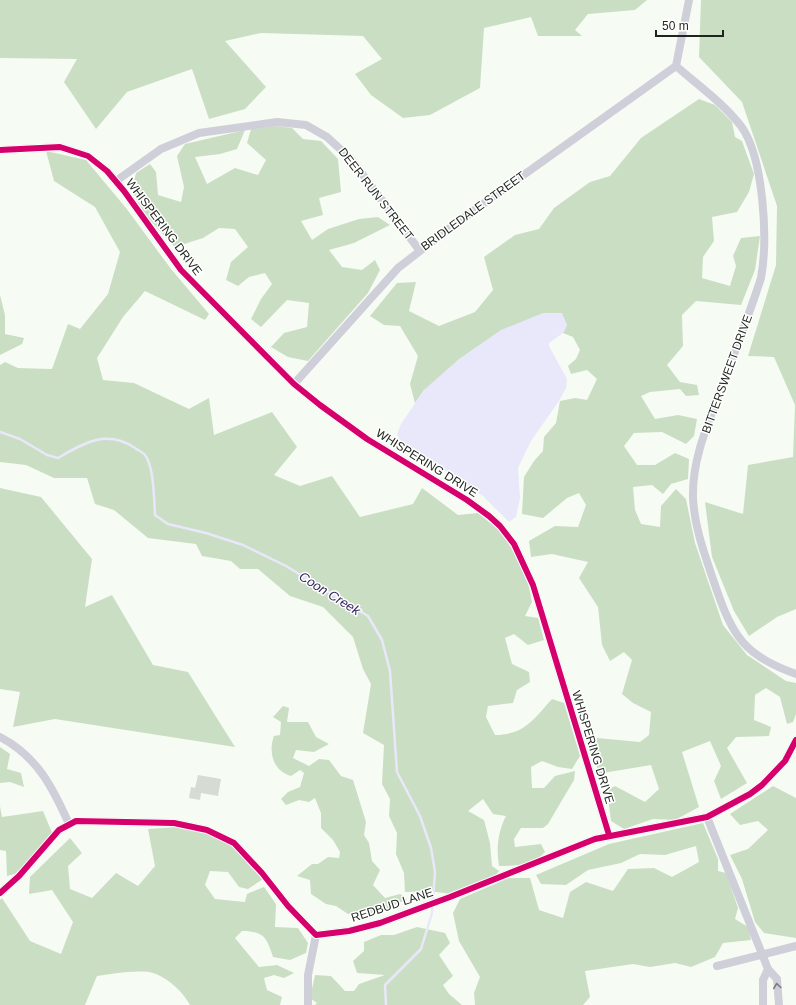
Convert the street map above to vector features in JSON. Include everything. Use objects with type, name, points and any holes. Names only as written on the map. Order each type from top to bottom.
[{"type":"street","points":[[676,66],[689,0]]},
{"type":"street","name":"BRIDLEDALE STREET","points":[[294,384],[398,268],[676,66]]},
{"type":"street","name":"BITTERSWEET DRIVE","points":[[676,66],[732,116],[749,142],[755,158],[759,176],[764,240],[764,263],[761,278],[698,455],[693,496],[695,518],[712,575],[731,627],[741,641],[751,651],[768,662],[796,674]]},
{"type":"street","name":"DEER RUN STREET","points":[[116,181],[161,149],[199,133],[277,122],[306,125],[327,137],[351,159],[420,251]]},
{"type":"street","points":[[0,150],[60,147],[88,156],[107,171],[116,181]]},
{"type":"street","name":"WHISPERING DRIVE","points":[[116,181],[181,270],[294,384],[367,439],[466,500],[489,516],[500,526],[514,544],[526,567],[535,592],[609,835]]},
{"type":"street","points":[[0,737],[16,747],[43,773],[69,824]]},
{"type":"street","name":"REDBUD LANE","points":[[316,935],[360,928],[429,905],[595,839],[609,835],[706,817],[750,794],[762,785],[785,761],[796,740]]},
{"type":"street","points":[[706,817],[768,970],[777,979],[779,1005]]},
{"type":"street","points":[[0,893],[19,876],[59,830],[76,821],[174,823],[207,830],[222,836],[242,851],[288,906],[316,935],[308,974],[308,1005]]},
{"type":"street","points":[[717,966],[763,956],[796,946]]},
{"type":"street","points":[[763,1005],[763,980],[768,970]]},
{"type":"green space","points":[[0,0],[647,0],[635,10],[588,14],[575,30],[582,36],[538,36],[531,17],[484,28],[480,88],[430,115],[403,118],[371,95],[355,74],[382,59],[363,36],[261,33],[225,41],[266,87],[245,109],[209,119],[192,69],[127,92],[96,129],[64,82],[77,59],[0,58]]},
{"type":"green space","points":[[701,0],[796,0],[796,609],[777,617],[749,636],[734,611],[712,557],[705,502],[743,514],[748,465],[793,457],[795,405],[774,357],[748,356],[776,265],[777,206],[742,102],[699,57]]},
{"type":"green space","points":[[699,99],[715,105],[732,122],[735,137],[742,141],[754,174],[749,192],[737,212],[712,217],[714,241],[703,257],[702,278],[730,286],[736,266],[733,256],[741,238],[760,236],[755,270],[741,305],[696,301],[682,315],[683,346],[667,365],[680,382],[697,385],[699,395],[686,396],[680,389],[650,392],[641,396],[655,419],[678,415],[697,419],[694,436],[686,444],[662,432],[634,433],[624,446],[637,465],[655,465],[675,453],[689,459],[688,479],[671,484],[663,494],[652,485],[633,487],[635,510],[641,524],[660,527],[661,506],[676,489],[686,499],[695,543],[723,625],[747,655],[786,681],[796,683],[796,714],[793,722],[787,724],[780,697],[766,688],[755,695],[754,720],[771,727],[769,736],[736,737],[727,748],[747,783],[721,799],[714,781],[721,766],[710,741],[682,752],[699,807],[675,820],[653,819],[624,829],[611,821],[607,790],[615,786],[645,802],[659,789],[651,765],[597,774],[597,738],[640,742],[649,735],[651,712],[633,703],[622,694],[632,660],[624,652],[610,661],[602,645],[598,607],[579,578],[588,562],[552,554],[531,557],[529,541],[555,526],[578,527],[586,505],[579,493],[567,498],[543,518],[522,514],[524,477],[534,461],[543,451],[544,437],[556,423],[560,401],[575,398],[587,400],[597,379],[587,370],[571,374],[568,366],[576,359],[580,350],[573,337],[563,333],[567,325],[424,390],[415,403],[410,384],[418,356],[400,326],[384,325],[370,316],[397,283],[416,282],[409,311],[439,326],[475,312],[493,290],[484,257],[515,235],[539,229],[554,208],[590,182],[610,176],[641,138]]},
{"type":"green space","points":[[276,126],[292,128],[303,139],[321,141],[338,159],[341,192],[319,198],[323,215],[301,221],[312,240],[328,229],[359,219],[378,217],[390,225],[354,243],[329,250],[342,267],[362,270],[375,260],[380,270],[368,293],[308,361],[288,357],[271,347],[284,333],[307,327],[309,303],[287,300],[261,327],[251,319],[261,299],[272,284],[265,273],[249,277],[238,286],[226,280],[231,262],[248,247],[235,229],[219,228],[203,238],[175,247],[143,211],[134,195],[133,188],[136,173],[150,164],[156,172],[158,195],[181,202],[184,187],[177,156],[185,144],[245,130],[237,149],[220,154],[195,157],[207,184],[235,168],[258,175],[266,160],[247,143],[251,129]]},
{"type":"green space","points":[[46,151],[86,160],[126,208],[171,269],[209,314],[205,320],[145,291],[123,317],[97,358],[103,380],[134,383],[189,409],[209,398],[214,435],[272,412],[297,447],[274,475],[300,486],[332,476],[360,517],[413,504],[422,488],[458,515],[478,513],[501,532],[527,578],[532,602],[525,616],[538,618],[544,640],[528,645],[514,634],[505,638],[512,664],[529,672],[530,682],[517,690],[513,703],[488,706],[486,717],[495,735],[505,734],[521,729],[528,724],[552,699],[564,703],[580,756],[572,769],[558,767],[542,761],[531,767],[532,788],[544,788],[555,776],[575,771],[574,780],[548,824],[543,828],[521,828],[514,839],[515,847],[541,844],[545,852],[535,860],[512,866],[499,866],[498,840],[506,816],[493,814],[483,799],[468,811],[484,820],[490,843],[492,866],[499,871],[495,876],[451,894],[429,891],[405,892],[404,873],[396,854],[397,833],[389,816],[390,799],[382,784],[384,745],[363,733],[371,684],[363,669],[353,637],[323,607],[290,596],[258,569],[240,569],[231,561],[202,556],[196,544],[148,538],[114,510],[95,504],[87,478],[54,478],[26,465],[0,462],[0,365],[5,362],[18,368],[52,369],[68,324],[80,329],[108,294],[120,252],[95,207],[54,181]]},
{"type":"green space","points":[[0,295],[5,315],[5,334],[24,338],[22,344],[0,355]]},
{"type":"green space","points":[[0,488],[41,497],[92,559],[85,607],[112,595],[153,665],[188,672],[235,747],[55,719],[13,727],[20,692],[0,689]]},
{"type":"green space","points":[[283,706],[289,708],[287,722],[308,722],[316,737],[329,744],[314,752],[296,750],[293,758],[309,766],[319,759],[329,760],[341,776],[353,780],[366,822],[364,835],[369,843],[372,861],[380,870],[373,885],[385,898],[400,894],[407,899],[370,917],[361,914],[348,914],[336,906],[326,904],[311,894],[310,880],[297,876],[312,864],[318,864],[328,857],[339,858],[340,852],[333,840],[321,828],[321,813],[315,798],[309,802],[299,800],[286,805],[281,799],[288,792],[300,787],[304,773],[300,770],[291,776],[285,774],[276,765],[272,754],[272,742],[274,736],[280,735],[281,722],[273,717]]},
{"type":"green space","points":[[0,747],[10,754],[7,769],[21,773],[24,787],[10,782],[0,783]]},
{"type":"green space","points":[[773,786],[796,798],[796,938],[764,933],[755,922],[742,879],[730,855],[748,849],[768,830],[758,821],[740,825],[730,814]]},
{"type":"green space","points":[[0,806],[2,817],[43,811],[53,835],[15,874],[7,876],[6,851],[0,850]]},
{"type":"green space","points":[[703,823],[718,859],[718,871],[726,873],[738,908],[735,919],[748,927],[751,940],[723,943],[715,957],[691,967],[675,963],[650,967],[633,964],[585,971],[590,997],[583,1005],[475,1005],[474,993],[480,977],[459,941],[453,913],[460,899],[509,878],[530,878],[539,910],[563,918],[570,892],[586,882],[613,891],[628,869],[654,868],[672,877],[699,862],[696,846],[665,855],[640,854],[621,863],[588,870],[566,885],[541,884],[536,875],[609,844]]},
{"type":"green space","points":[[177,827],[211,835],[226,843],[234,848],[263,879],[248,889],[239,887],[228,872],[210,871],[205,885],[215,899],[245,902],[247,894],[264,887],[276,904],[275,927],[298,928],[308,943],[306,953],[290,960],[273,957],[269,945],[264,937],[255,932],[242,931],[235,938],[259,967],[277,965],[294,973],[284,978],[274,975],[264,978],[267,990],[282,997],[280,1005],[190,1005],[180,991],[171,983],[151,972],[136,971],[97,976],[85,1005],[0,1005],[0,900],[2,898],[30,941],[61,954],[73,922],[52,890],[29,894],[30,877],[70,838],[82,853],[68,866],[70,889],[92,898],[116,873],[138,886],[155,866],[148,829]]},
{"type":"green space","points":[[417,927],[445,933],[450,943],[439,955],[453,976],[443,985],[449,994],[462,1005],[315,1005],[317,1003],[310,998],[315,975],[331,976],[345,991],[354,991],[359,984],[385,975],[357,973],[353,961],[364,951],[364,942],[381,935],[394,935]]},
{"type":"water","points":[[543,313],[562,313],[567,325],[563,333],[549,343],[549,346],[567,379],[566,388],[559,401],[531,441],[518,468],[520,498],[516,517],[509,522],[483,496],[400,440],[397,434],[401,424],[424,390],[459,359],[501,330]]},
{"type":"building","points":[[198,775],[221,779],[218,796],[201,793],[200,800],[189,798],[191,787],[195,788]]},
{"type":"waterway","name":"Coon Creek","points":[[0,432],[20,439],[47,455],[58,458],[77,447],[95,440],[114,439],[124,442],[143,453],[148,460],[153,484],[155,515],[168,524],[206,533],[243,545],[286,566],[368,616],[382,640],[390,671],[397,772],[420,816],[431,848],[435,872],[432,913],[421,949],[385,985],[386,1005]]},
{"type":"cycle path","points":[[0,150],[60,147],[88,156],[107,171],[124,191],[181,270],[294,384],[367,439],[467,500],[500,526],[514,544],[533,585],[609,835]]},
{"type":"cycle path","points":[[0,893],[19,876],[59,830],[76,821],[174,823],[207,830],[234,843],[262,873],[288,906],[316,935],[349,931],[380,923],[450,897],[595,839],[707,817],[750,794],[762,785],[785,761],[796,740]]}]
